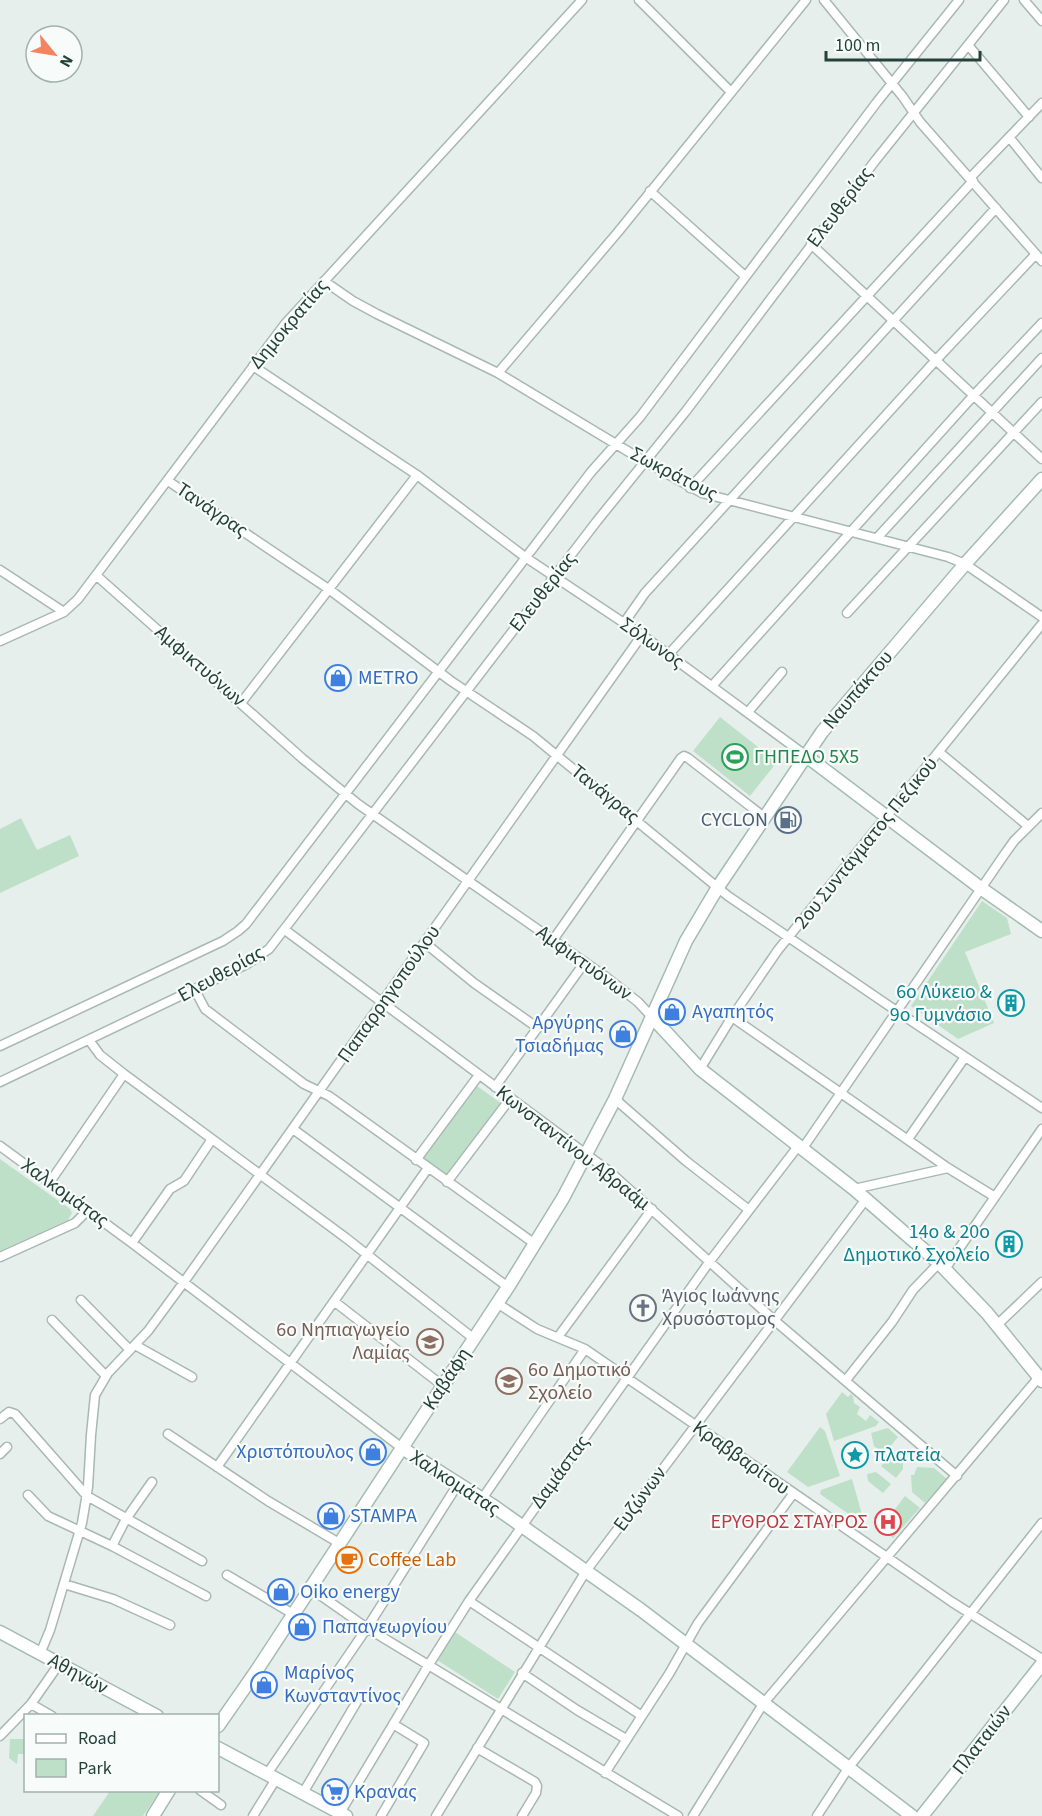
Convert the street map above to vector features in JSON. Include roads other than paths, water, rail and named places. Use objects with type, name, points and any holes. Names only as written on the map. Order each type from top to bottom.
[{"type":"street","name":"Δημοκρατίας","points":[[0,641],[64,612],[78,599],[285,324],[582,0]]},
{"type":"street","points":[[639,0],[731,92]]},
{"type":"street","points":[[498,373],[806,0]]},
{"type":"street","points":[[669,654],[936,360],[1039,258],[931,135],[824,0]]},
{"type":"street","name":"Ελευθερίας","points":[[0,1046],[162,970],[238,931],[259,908],[591,472],[640,417],[892,83],[959,0]]},
{"type":"street","name":"Ελευθερίας","points":[[0,1082],[260,957],[285,930],[466,691],[644,461],[686,411],[913,112],[1004,0]]},
{"type":"street","points":[[1024,0],[1042,21]]},
{"type":"street","points":[[968,45],[1029,117]]},
{"type":"street","points":[[690,488],[1042,103]]},
{"type":"street","points":[[1009,137],[1042,178]]},
{"type":"street","points":[[650,191],[745,276]]},
{"type":"street","points":[[624,623],[645,593],[996,208]]},
{"type":"street","points":[[811,244],[1042,459]]},
{"type":"street","name":"Σωκράτους","points":[[324,281],[377,314],[498,373],[690,488],[729,502],[948,557],[965,564],[1042,617]]},
{"type":"street","points":[[712,686],[974,395],[1042,323]]},
{"type":"street","points":[[877,538],[1042,358]]},
{"type":"street","name":"Σόλωνος","points":[[253,366],[417,475],[554,578],[669,654],[982,889],[1042,931]]},
{"type":"street","points":[[847,613],[1042,402]]},
{"type":"street","points":[[241,703],[417,475]]},
{"type":"street","name":"Ναυπάκτου","points":[[652,1017],[686,941],[718,887],[805,755],[965,564],[1042,479]]},
{"type":"street","name":"Τανάγρας","points":[[168,481],[330,590],[439,672],[557,755],[718,887],[789,938],[1042,1108]]},
{"type":"street","points":[[0,570],[64,612]]},
{"type":"street","name":"Αμφικτυόνων","points":[[96,576],[345,794],[553,939],[638,1002],[700,1069],[854,1188],[942,1266],[997,1325],[1040,1379]]},
{"type":"street","name":"2ου Συντάγματος Πεζικού","points":[[700,1069],[766,966],[1042,624]]},
{"type":"street","name":"Παπαρρηγοπούλου","points":[[40,1654],[50,1630],[80,1530],[87,1496],[95,1395],[106,1376],[148,1331],[184,1282],[642,635]]},
{"type":"street","points":[[748,712],[782,672]]},
{"type":"street","points":[[939,752],[1028,826]]},
{"type":"street","points":[[553,939],[684,756],[764,817]]},
{"type":"street","name":"Δαμάστας","points":[[336,1813],[469,1601],[521,1526],[710,1261],[842,1093],[1014,841],[1040,817]]},
{"type":"street","name":"Κωνσταντίνου Αβραάμ","points":[[285,930],[610,1172],[774,1320],[957,1476]]},
{"type":"street","points":[[425,943],[474,983],[538,1028]]},
{"type":"street","points":[[495,1087],[585,962]]},
{"type":"street","points":[[195,990],[206,1009],[304,1084],[320,1091],[535,1244]]},
{"type":"street","name":"Καβάφη","points":[[219,1725],[535,1244],[587,1155],[652,1017]]},
{"type":"street","points":[[732,1017],[948,1168],[995,1197]]},
{"type":"street","points":[[89,1040],[100,1055],[124,1074],[261,1174],[473,1338]]},
{"type":"street","points":[[908,1139],[965,1057]]},
{"type":"street","points":[[50,1182],[124,1074]]},
{"type":"street","points":[[417,1160],[479,1075]]},
{"type":"street","points":[[447,1182],[510,1099]]},
{"type":"street","points":[[615,1099],[686,1161],[749,1210]]},
{"type":"street","points":[[293,1129],[508,1287]]},
{"type":"street","points":[[846,1380],[914,1290],[942,1266],[995,1197],[1042,1129]]},
{"type":"street","points":[[132,1243],[170,1189],[184,1181],[212,1139]]},
{"type":"street","name":"Χαλκομάτας","points":[[0,1146],[402,1448],[483,1499],[586,1571],[912,1816]]},
{"type":"street","points":[[218,1467],[428,1168]]},
{"type":"street","points":[[854,1188],[948,1168]]},
{"type":"street","name":"Ευζώνων","points":[[436,1816],[586,1571],[866,1199]]},
{"type":"street","points":[[558,1337],[651,1209]]},
{"type":"street","points":[[0,1257],[75,1223],[88,1210]]},
{"type":"street","points":[[997,1325],[1042,1282]]},
{"type":"street","points":[[81,1300],[132,1347],[192,1377]]},
{"type":"street","points":[[335,1302],[443,1386]]},
{"type":"street","name":"Κραββαρίτου","points":[[497,1303],[537,1329],[585,1349],[793,1494],[969,1613],[1042,1659]]},
{"type":"street","points":[[52,1320],[106,1376]]},
{"type":"street","points":[[483,1499],[585,1349]]},
{"type":"street","points":[[693,1816],[763,1704],[1040,1379]]},
{"type":"street","points":[[0,1419],[9,1412],[15,1414],[87,1496],[202,1561]]},
{"type":"street","points":[[168,1434],[268,1501],[339,1543]]},
{"type":"street","points":[[0,1454],[7,1447]]},
{"type":"street","points":[[112,1546],[126,1518],[152,1482]]},
{"type":"street","points":[[253,1816],[272,1777],[458,1484]]},
{"type":"street","points":[[605,1773],[698,1623],[793,1494]]},
{"type":"street","points":[[28,1495],[48,1516],[112,1546],[206,1596]]},
{"type":"street","points":[[817,1816],[849,1767],[1042,1523]]},
{"type":"street","points":[[227,1575],[293,1614]]},
{"type":"street","points":[[64,1584],[114,1599],[171,1625]]},
{"type":"street","points":[[310,1588],[367,1628],[428,1666],[605,1773],[666,1813],[678,1816]]},
{"type":"street","points":[[469,1601],[642,1716]]},
{"type":"street","name":"Αθηνών","points":[[0,1632],[153,1714]]},
{"type":"street","points":[[0,1736],[32,1704],[59,1664]]},
{"type":"street","name":"Πλαταιών","points":[[922,1816],[1042,1664]]},
{"type":"street","points":[[522,1673],[576,1710],[626,1739]]},
{"type":"street","points":[[303,1793],[359,1698]]},
{"type":"street","points":[[32,1704],[49,1714]]},
{"type":"street","points":[[381,1816],[424,1743],[393,1724]]},
{"type":"street","points":[[477,1748],[537,1786],[522,1816]]},
{"type":"street","points":[[219,1749],[336,1813]]},
{"type":"street","points":[[153,1816],[168,1792]]},
{"type":"street","points":[[202,1792],[221,1805]]},
{"type":"place","name":"METRO","points":[[338,678]]},
{"type":"place","name":"ΓΗΠΕΔΟ 5X5","points":[[735,757]]},
{"type":"place","name":"CYCLON","points":[[788,820]]},
{"type":"place","name":"6ο Λύκειο & 9ο Γυμνάσιο","points":[[1011,1003]]},
{"type":"place","name":"Αγαπητός","points":[[672,1012]]},
{"type":"place","name":"Αργύρης Τσιαδήμας","points":[[623,1034]]},
{"type":"place","name":"14ο & 20ο Δημοτικό Σχολείο","points":[[1009,1244]]},
{"type":"place","name":"Άγιος Ιωάννης Χρυσόστομος","points":[[643,1308]]},
{"type":"place","name":"6ο Νηπιαγωγείο Λαμίας","points":[[430,1342]]},
{"type":"place","name":"6ο Δημοτικό Σχολείο","points":[[509,1381]]},
{"type":"place","name":"Χριστόπουλος","points":[[373,1452]]},
{"type":"place","name":"πλατεία","points":[[855,1455]]},
{"type":"place","name":"STAMPA","points":[[331,1516]]},
{"type":"place","name":"ΕΡΥΘΡΟΣ ΣΤΑΥΡΟΣ","points":[[888,1522]]},
{"type":"place","name":"Coffee Lab","points":[[349,1560]]},
{"type":"place","name":"Oiko energy","points":[[281,1592]]},
{"type":"place","name":"Παπαγεωργίου","points":[[302,1627]]},
{"type":"place","name":"Μαρίνος Κωνσταντίνος","points":[[264,1685]]},
{"type":"place","name":"Κρανας","points":[[335,1792]]}]
